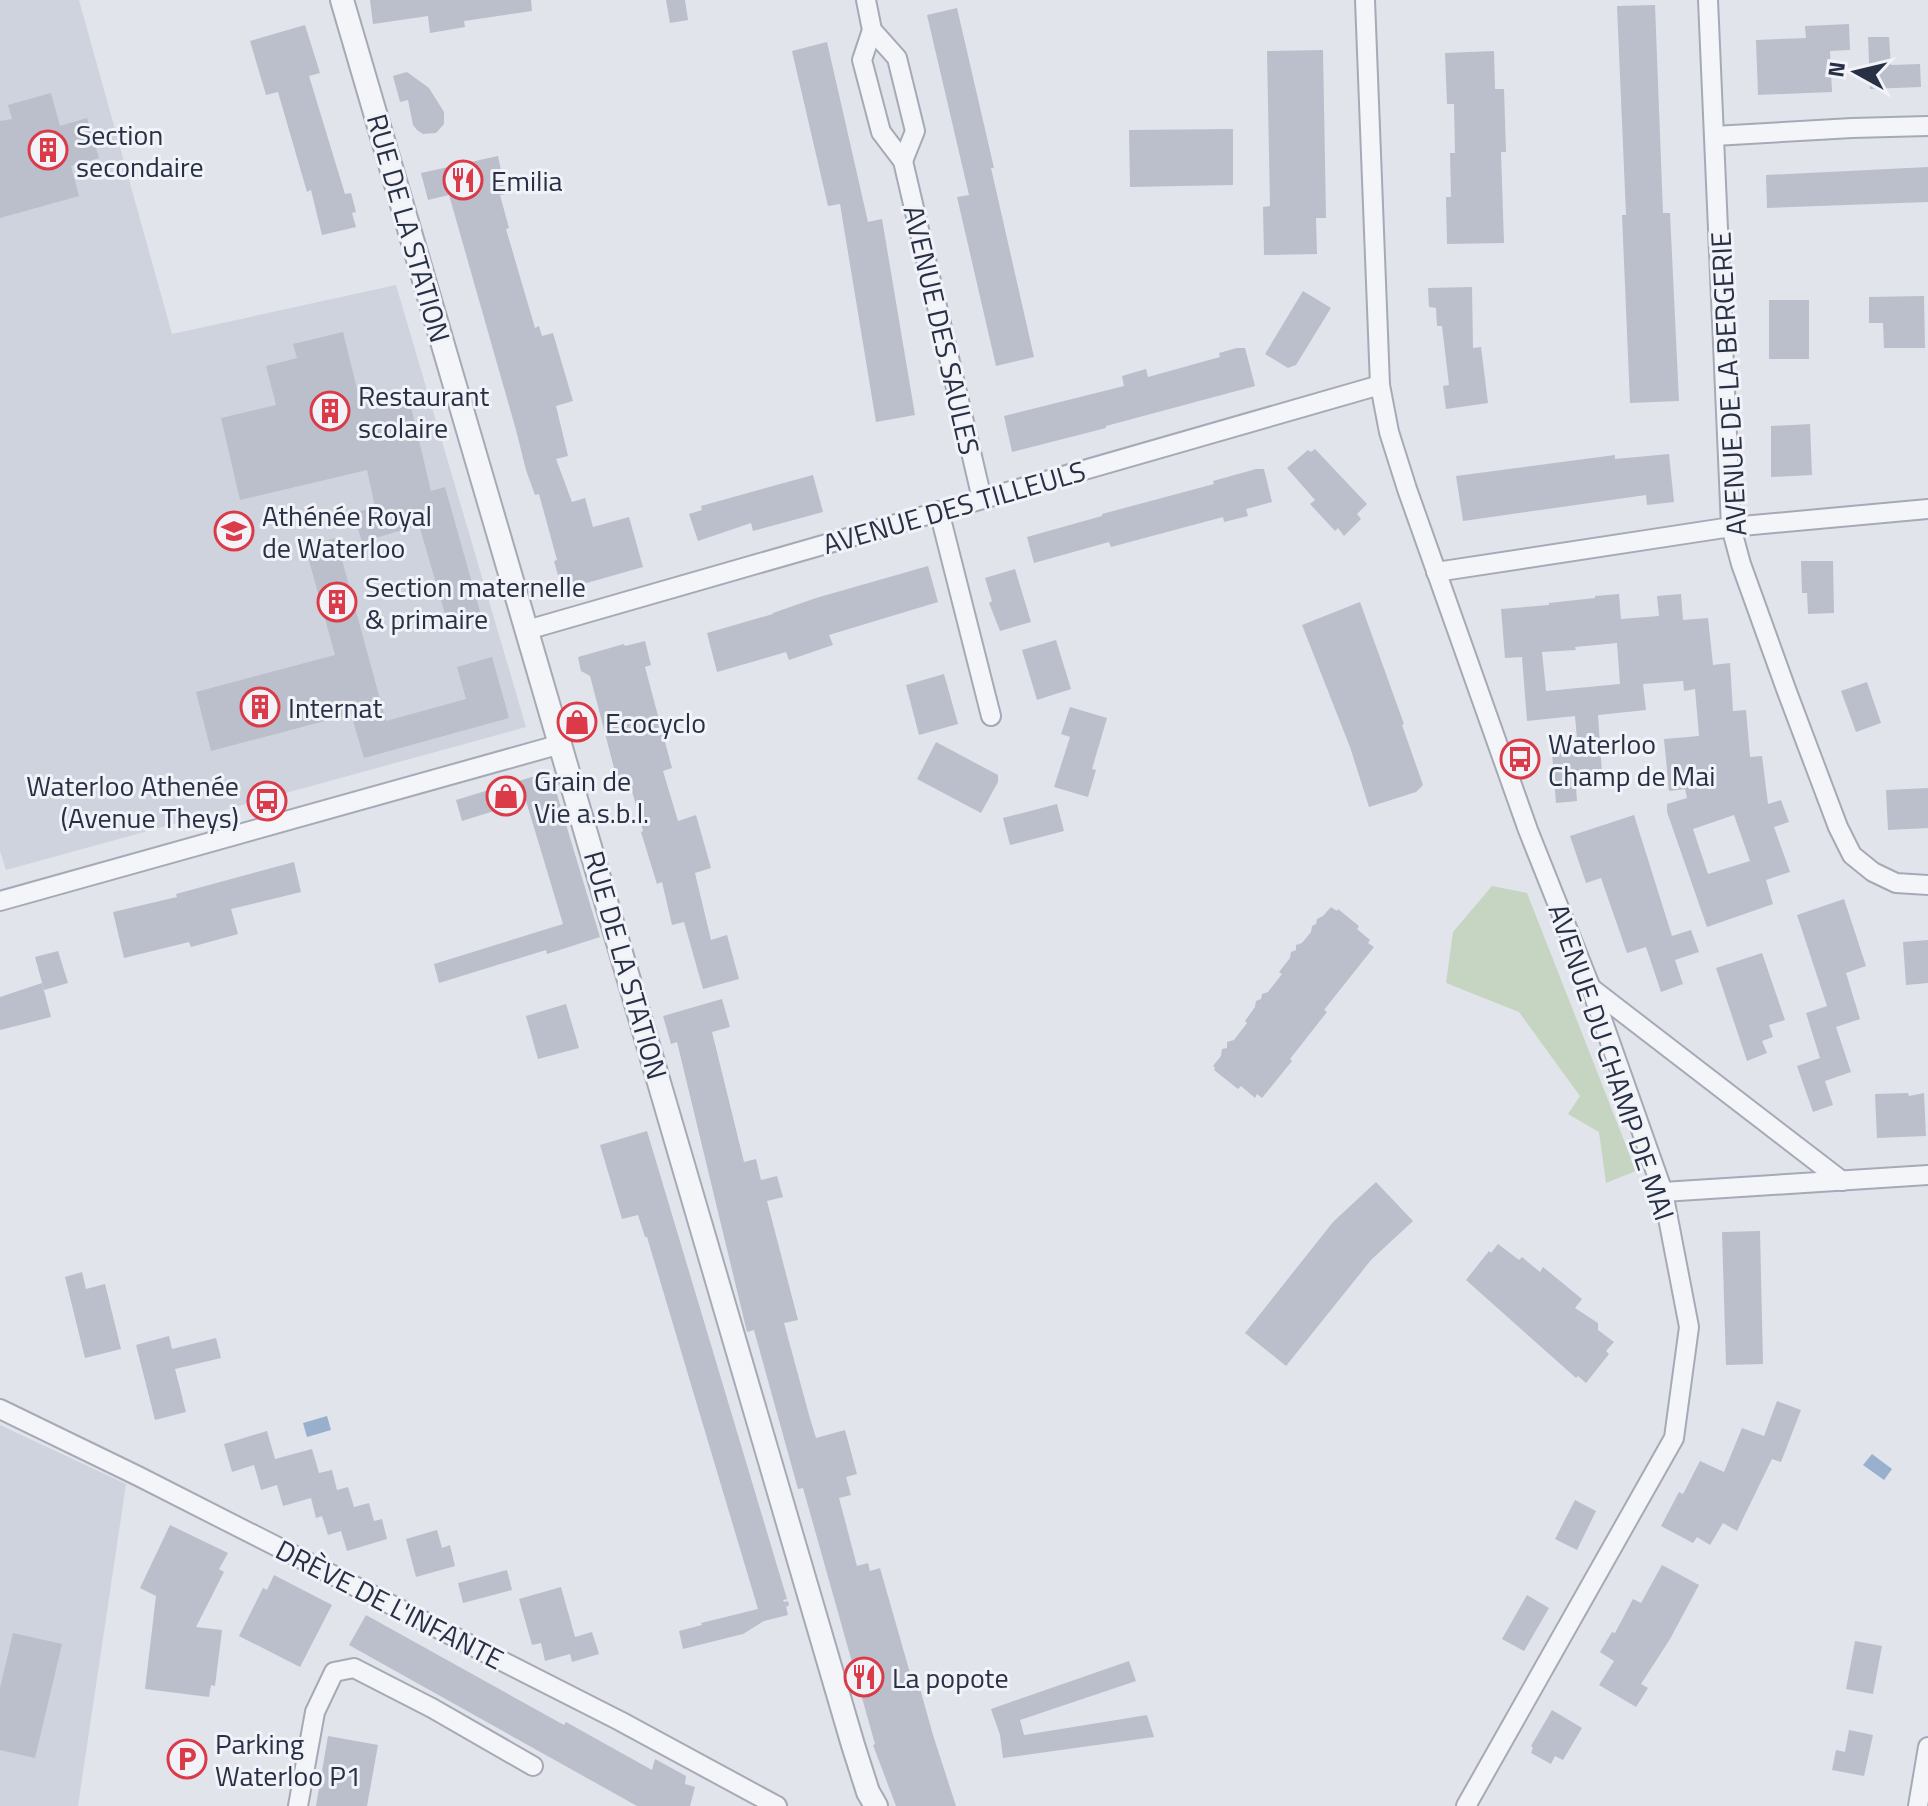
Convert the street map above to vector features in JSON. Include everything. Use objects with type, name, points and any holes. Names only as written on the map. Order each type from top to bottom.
[{"type":"street","name":"RUE DE LA STATION","points":[[342,0],[868,1801]]},
{"type":"street","name":"AVENUE DES SAULES","points":[[866,0],[872,30],[862,60],[881,132],[903,161],[982,499]]},
{"type":"street","name":"AVENUE DU CHAMP DE MAI","points":[[1365,0],[1380,385],[1389,432],[1528,830],[1591,988],[1663,1192],[1689,1327],[1674,1438],[1466,1806]]},
{"type":"street","name":"AVENUE DE LA BERGERIE","points":[[1708,0],[1731,527],[1741,564],[1786,689],[1838,827],[1852,855],[1873,872],[1896,883],[1928,885]]},
{"type":"street","name":"AVENUE DES SAULES","points":[[872,30],[897,58],[915,131],[903,161]]},
{"type":"street","points":[[1714,136],[1928,126]]},
{"type":"street","name":"AVENUE DES TILLEULS","points":[[527,630],[1380,385]]},
{"type":"street","points":[[1436,572],[1731,527],[1928,509]]},
{"type":"street","points":[[939,511],[991,716]]},
{"type":"street","points":[[0,901],[561,744]]},
{"type":"street","points":[[1591,988],[1842,1181]]},
{"type":"street","points":[[1663,1192],[1928,1175]]},
{"type":"street","name":"DRÈVE DE L'INFANTE","points":[[0,1409],[620,1721],[777,1806]]},
{"type":"street","points":[[298,1806],[315,1712],[334,1672],[354,1668],[533,1766]]},
{"type":"street","points":[[1918,1806],[1928,1747]]},
{"type":"shaded area","name":"Athénée Royal de Waterloo","points":[[0,0],[79,0],[172,334],[396,285],[526,727],[6,870],[0,851]]},
{"type":"shaded area","points":[[0,1425],[126,1484],[78,1806],[0,1806]]},
{"type":"green space","points":[[1492,886],[1527,893],[1636,1171],[1606,1183],[1599,1132],[1568,1114],[1580,1096],[1519,1012],[1446,983],[1453,932]]},
{"type":"water","points":[[327,1416],[331,1430],[307,1437],[303,1423]]},
{"type":"water","points":[[1872,1454],[1892,1469],[1884,1480],[1863,1465]]},
{"type":"building","points":[[370,0],[531,0],[532,11],[464,21],[465,27],[430,33],[428,16],[373,24]]},
{"type":"building","points":[[666,0],[685,0],[688,20],[670,23]]},
{"type":"building","points":[[1655,5],[1663,213],[1670,213],[1679,401],[1630,403],[1617,6]]},
{"type":"building","points":[[957,8],[1034,357],[996,366],[957,197],[969,195],[927,15]]},
{"type":"building","points":[[1849,24],[1850,50],[1830,51],[1832,92],[1758,95],[1756,40],[1806,38],[1805,26]]},
{"type":"building","points":[[305,25],[320,73],[309,76],[345,194],[351,193],[356,212],[352,213],[356,227],[322,235],[311,190],[307,192],[278,92],[266,95],[250,41]]},
{"type":"building","points":[[1868,37],[1889,37],[1891,65],[1920,64],[1921,87],[1870,89]]},
{"type":"building","points":[[827,42],[868,222],[882,219],[915,415],[876,422],[840,204],[828,206],[792,51]]},
{"type":"building","points":[[1323,50],[1326,218],[1316,218],[1317,254],[1264,255],[1263,207],[1270,206],[1267,51]]},
{"type":"building","points":[[1494,51],[1495,89],[1504,89],[1506,152],[1501,152],[1504,243],[1447,244],[1446,197],[1451,197],[1450,153],[1455,153],[1454,104],[1447,104],[1445,53]]},
{"type":"building","points":[[407,72],[429,88],[444,112],[444,124],[436,133],[423,134],[417,130],[408,100],[400,102],[393,76]]},
{"type":"building","name":"Section secondaire","points":[[51,93],[60,126],[87,118],[99,158],[71,166],[79,196],[0,218],[0,121],[12,119],[8,105]]},
{"type":"building","points":[[1233,129],[1233,185],[1130,187],[1129,130]]},
{"type":"building","points":[[498,156],[506,194],[500,195],[509,228],[506,229],[535,328],[539,326],[542,336],[553,333],[573,401],[556,406],[568,456],[556,459],[572,502],[585,498],[593,527],[629,517],[643,567],[562,590],[539,494],[535,495],[526,470],[449,195],[428,200],[421,173]]},
{"type":"building","points":[[1928,167],[1928,202],[1767,208],[1766,175]]},
{"type":"building","points":[[1472,287],[1473,348],[1481,347],[1488,403],[1446,409],[1443,386],[1449,385],[1442,326],[1437,326],[1436,308],[1429,307],[1428,288]]},
{"type":"building","points":[[1303,291],[1331,308],[1296,365],[1288,368],[1265,354]]},
{"type":"building","points":[[1924,296],[1925,348],[1884,348],[1883,323],[1869,323],[1869,297]]},
{"type":"building","points":[[1769,300],[1809,300],[1809,359],[1769,359]]},
{"type":"building","name":"Restaurant scolaire","points":[[343,332],[360,401],[407,390],[431,491],[445,487],[483,622],[450,631],[419,525],[362,542],[353,513],[375,507],[367,470],[240,500],[221,418],[276,405],[266,366],[297,358],[293,344]]},
{"type":"building","points":[[1245,348],[1255,386],[1012,452],[1004,416],[1124,386],[1122,376],[1146,369],[1148,377],[1220,357],[1219,353]]},
{"type":"building","points":[[1810,424],[1812,475],[1771,477],[1771,426]]},
{"type":"building","points":[[1315,449],[1367,504],[1357,514],[1361,519],[1344,536],[1338,528],[1335,531],[1310,504],[1315,500],[1287,468],[1308,450],[1311,452]]},
{"type":"building","points":[[1669,454],[1674,502],[1647,505],[1646,495],[1463,521],[1456,476],[1615,455],[1615,459]]},
{"type":"building","points":[[1264,469],[1272,502],[1246,509],[1248,516],[1224,522],[1223,517],[1111,547],[1109,542],[1034,563],[1027,537],[1214,484],[1213,481]]},
{"type":"building","points":[[813,475],[823,512],[753,531],[751,523],[698,541],[689,514],[702,510],[701,506]]},
{"type":"building","points":[[336,538],[386,721],[466,699],[457,667],[492,657],[509,718],[364,758],[351,714],[211,751],[196,692],[335,655],[305,546]]},
{"type":"building","points":[[1801,561],[1833,561],[1834,613],[1808,614],[1807,593],[1802,593]]},
{"type":"building","points":[[928,566],[938,602],[829,635],[833,645],[789,660],[786,652],[717,672],[707,633]]},
{"type":"building","points":[[1015,569],[1031,622],[1000,631],[989,603],[992,601],[985,578]]},
{"type":"building","points":[[1619,594],[1621,619],[1659,616],[1657,596],[1681,594],[1683,620],[1708,618],[1713,665],[1730,663],[1733,711],[1746,710],[1750,757],[1762,756],[1768,804],[1781,800],[1789,822],[1774,827],[1790,872],[1766,880],[1773,904],[1707,927],[1667,812],[1667,804],[1687,798],[1685,789],[1669,791],[1664,739],[1699,736],[1695,689],[1684,691],[1683,681],[1643,684],[1646,710],[1598,715],[1602,773],[1575,774],[1577,801],[1556,803],[1552,753],[1578,751],[1575,716],[1527,721],[1522,657],[1505,658],[1501,609],[1549,605]],"holes":[[[1617,643],[1620,684],[1546,691],[1542,652]],[[1734,815],[1750,861],[1708,874],[1693,829]]]},
{"type":"building","points":[[1360,602],[1423,785],[1416,792],[1369,807],[1350,747],[1302,625]]},
{"type":"building","points":[[1056,640],[1071,689],[1037,700],[1022,650]]},
{"type":"building","points":[[645,641],[651,665],[645,667],[672,768],[663,771],[678,821],[696,815],[711,868],[695,873],[711,940],[727,935],[739,979],[703,989],[684,922],[672,925],[662,882],[657,884],[629,780],[618,783],[590,676],[581,671],[578,657]]},
{"type":"building","points":[[944,674],[958,724],[919,735],[906,685]]},
{"type":"building","points":[[1867,682],[1881,723],[1856,732],[1841,691]]},
{"type":"building","points":[[1070,707],[1107,718],[1092,769],[1096,770],[1088,797],[1054,787],[1070,737],[1061,734]]},
{"type":"building","points":[[936,742],[998,775],[998,782],[981,813],[917,779]]},
{"type":"building","points":[[545,773],[552,778],[600,937],[439,983],[434,964],[563,924],[526,801],[462,821],[456,800]]},
{"type":"building","points":[[1928,788],[1928,828],[1888,830],[1886,790]]},
{"type":"building","points":[[1057,804],[1064,831],[1010,845],[1003,818]]},
{"type":"building","points":[[1634,815],[1672,936],[1691,930],[1699,952],[1675,960],[1683,984],[1661,992],[1646,947],[1627,953],[1601,878],[1586,883],[1570,836]]},
{"type":"building","points":[[294,862],[301,892],[231,909],[238,934],[191,947],[189,942],[124,958],[113,912],[177,897],[176,894]]},
{"type":"building","points":[[1844,899],[1866,966],[1846,973],[1860,1019],[1836,1027],[1851,1072],[1825,1081],[1833,1105],[1813,1112],[1797,1066],[1820,1058],[1806,1013],[1827,1006],[1797,915]]},
{"type":"building","points":[[1331,907],[1359,926],[1357,929],[1374,947],[1324,1010],[1327,1012],[1290,1059],[1292,1061],[1262,1098],[1257,1094],[1255,1098],[1241,1086],[1238,1089],[1213,1066],[1222,1049],[1227,1048],[1227,1042],[1234,1040],[1247,1023],[1245,1021],[1256,1001],[1268,992],[1282,974],[1279,972],[1291,952],[1296,950],[1296,945],[1302,943],[1317,919]]},
{"type":"building","points":[[1928,940],[1928,983],[1906,985],[1903,942]]},
{"type":"building","points":[[58,951],[68,983],[44,990],[35,957]]},
{"type":"building","points":[[1762,953],[1785,1020],[1769,1025],[1773,1037],[1762,1041],[1767,1053],[1747,1061],[1716,968]]},
{"type":"building","points":[[42,983],[51,1017],[0,1030],[0,997]]},
{"type":"building","points":[[722,999],[730,1027],[712,1032],[744,1162],[756,1159],[761,1180],[777,1176],[783,1197],[767,1201],[798,1320],[784,1323],[809,1415],[816,1438],[845,1430],[857,1474],[846,1477],[851,1495],[839,1498],[857,1566],[868,1563],[870,1571],[880,1568],[914,1687],[919,1685],[956,1806],[896,1806],[873,1745],[803,1488],[798,1489],[754,1330],[747,1332],[677,1042],[671,1044],[663,1016]]},
{"type":"building","points":[[566,1004],[579,1048],[538,1059],[526,1016]]},
{"type":"building","points":[[1908,1093],[1909,1096],[1924,1093],[1926,1136],[1877,1138],[1875,1094]]},
{"type":"building","points":[[647,1131],[787,1599],[783,1600],[788,1601],[789,1605],[786,1607],[788,1615],[764,1621],[743,1634],[683,1649],[679,1631],[758,1609],[647,1237],[638,1215],[622,1219],[600,1145]]},
{"type":"building","points":[[1376,1182],[1413,1221],[1371,1260],[1286,1366],[1245,1333],[1333,1222]]},
{"type":"building","points":[[1760,1231],[1763,1364],[1726,1365],[1722,1232]]},
{"type":"building","points":[[1498,1244],[1519,1260],[1522,1257],[1540,1272],[1543,1267],[1582,1299],[1575,1308],[1598,1323],[1598,1330],[1614,1342],[1606,1351],[1609,1354],[1586,1383],[1578,1376],[1576,1378],[1466,1280]]},
{"type":"building","points":[[82,1272],[86,1289],[105,1284],[121,1349],[85,1358],[65,1277]]},
{"type":"building","points":[[169,1336],[172,1349],[216,1338],[221,1358],[175,1369],[186,1412],[155,1420],[136,1345]]},
{"type":"building","points":[[1777,1401],[1801,1410],[1781,1462],[1772,1459],[1737,1531],[1723,1523],[1710,1545],[1697,1537],[1693,1543],[1661,1526],[1679,1492],[1683,1494],[1700,1461],[1724,1472],[1742,1428],[1764,1436]]},
{"type":"building","points":[[267,1431],[275,1459],[312,1449],[319,1473],[332,1470],[337,1490],[348,1487],[354,1507],[369,1503],[374,1521],[382,1519],[387,1539],[347,1551],[341,1531],[328,1535],[322,1516],[316,1518],[311,1498],[283,1506],[277,1485],[261,1490],[254,1465],[232,1472],[224,1444]]},
{"type":"building","points":[[1575,1500],[1596,1511],[1577,1550],[1555,1539]]},
{"type":"building","points":[[170,1525],[228,1553],[219,1569],[224,1572],[196,1627],[222,1630],[215,1686],[211,1685],[209,1697],[145,1689],[156,1596],[140,1588]]},
{"type":"building","points":[[437,1530],[442,1548],[450,1545],[455,1566],[416,1577],[406,1539]]},
{"type":"building","points":[[1662,1565],[1699,1585],[1641,1684],[1648,1688],[1636,1707],[1599,1685],[1614,1661],[1600,1652],[1612,1632],[1615,1633],[1633,1599],[1641,1603]]},
{"type":"building","points":[[507,1570],[512,1590],[463,1603],[458,1583]]},
{"type":"building","points":[[274,1575],[332,1605],[300,1667],[239,1636],[263,1588],[267,1590]]},
{"type":"building","points":[[561,1587],[575,1637],[592,1632],[599,1654],[572,1662],[570,1654],[545,1661],[541,1643],[532,1645],[519,1599]]},
{"type":"building","points":[[1527,1595],[1549,1608],[1524,1651],[1502,1639]]},
{"type":"building","points":[[366,1615],[652,1770],[655,1759],[686,1776],[685,1784],[695,1787],[690,1806],[637,1806],[349,1645]]},
{"type":"building","points":[[13,1633],[62,1644],[35,1758],[0,1750],[0,1688]]},
{"type":"building","points":[[1855,1641],[1882,1646],[1873,1694],[1846,1689]]},
{"type":"building","points":[[1129,1661],[1136,1681],[1020,1720],[1024,1735],[1147,1715],[1154,1737],[1003,1758],[1000,1735],[991,1709]]},
{"type":"building","points":[[1552,1710],[1582,1728],[1563,1760],[1555,1756],[1551,1764],[1531,1753],[1531,1746]]},
{"type":"building","points":[[1849,1730],[1873,1735],[1864,1776],[1832,1770],[1836,1750],[1845,1752]]},
{"type":"building","points":[[328,1736],[378,1745],[367,1806],[316,1806]]},
{"type":"place","name":"Section secondaire","points":[[48,150]]},
{"type":"place","name":"Emilia","points":[[463,180]]},
{"type":"place","name":"Restaurant scolaire","points":[[330,411]]},
{"type":"place","name":"Athénée Royal de Waterloo","points":[[234,531]]},
{"type":"place","name":"Section maternelle & primaire","points":[[337,602]]},
{"type":"place","name":"Internat","points":[[260,707]]},
{"type":"place","name":"Ecocyclo","points":[[577,722]]},
{"type":"place","name":"Waterloo Champ de Mai","points":[[1520,759]]},
{"type":"place","name":"Grain de Vie a.s.b.l.","points":[[506,796]]},
{"type":"place","name":"Waterloo Athenée (Avenue Theys)","points":[[267,801]]},
{"type":"place","name":"La popote","points":[[864,1677]]},
{"type":"place","name":"Parking Waterloo P1","points":[[187,1759]]}]
